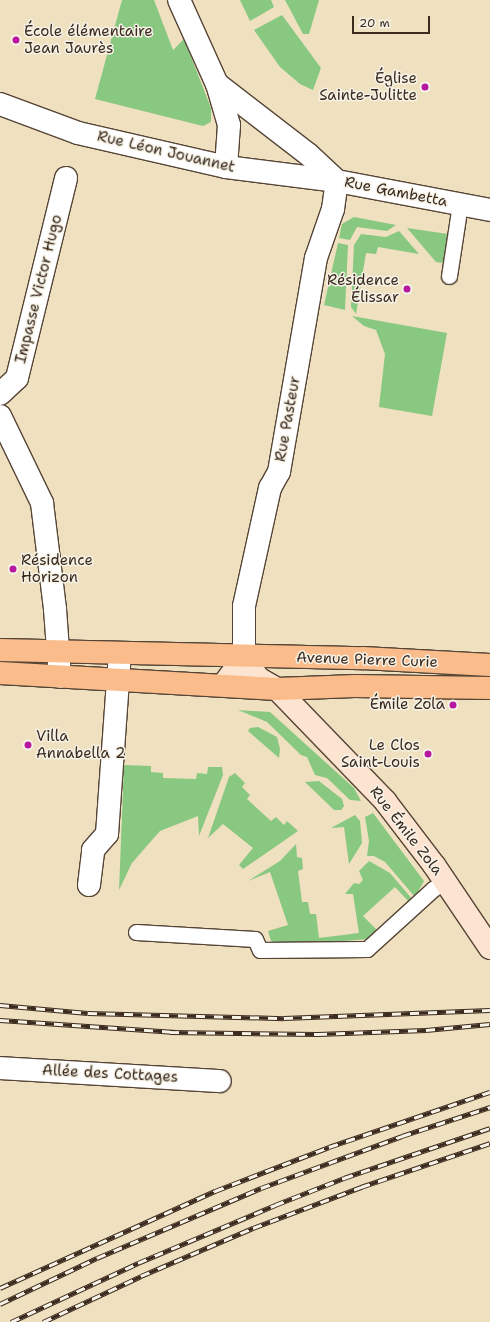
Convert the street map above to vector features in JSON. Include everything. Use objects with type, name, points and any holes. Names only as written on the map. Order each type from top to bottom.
[{"type":"main road","name":"Avenue Pierre Curie","points":[[0,650],[58,653],[363,658],[490,665]]},
{"type":"main road","name":"Avenue Pierre Curie","points":[[0,673],[276,689],[355,686],[490,688]]},
{"type":"street","name":"Rue Gambetta","points":[[179,0],[216,84],[230,124],[226,167]]},
{"type":"street","name":"Rue Gambetta","points":[[216,84],[308,154],[337,181],[490,210]]},
{"type":"street","name":"Rue Léon Jouannet","points":[[0,104],[78,133],[226,167],[337,181]]},
{"type":"street","name":"Impasse Victor Hugo","points":[[0,394],[17,378],[66,178]]},
{"type":"street","name":"Rue Pasteur","points":[[244,657],[244,606],[270,488],[279,472],[316,258],[333,209],[337,181]]},
{"type":"street","points":[[0,416],[42,503],[60,677]]},
{"type":"street","points":[[89,885],[93,850],[107,834],[120,654]]},
{"type":"street","points":[[224,685],[244,657],[258,678],[276,689]]},
{"type":"street","name":"Rue Émile Zola","points":[[276,689],[385,801],[445,881],[490,948]]},
{"type":"street","name":"Allée des Cottages","points":[[0,1068],[220,1081]]},
{"type":"lane","points":[[449,276],[460,204]]},
{"type":"lane","points":[[136,932],[254,938],[260,950],[367,949],[433,888],[445,881]]},
{"type":"green space","points":[[122,0],[154,0],[173,50],[184,39],[211,108],[211,122],[203,126],[95,99]]},
{"type":"green space","points":[[240,0],[271,0],[274,7],[250,21]]},
{"type":"green space","points":[[285,0],[319,0],[309,34],[303,34]]},
{"type":"green space","points":[[282,15],[321,68],[313,90],[300,84],[280,67],[254,30]]},
{"type":"green space","points":[[354,217],[396,225],[387,231],[357,227],[350,240],[339,238],[342,224]]},
{"type":"green space","points":[[407,228],[448,234],[443,263],[436,262]]},
{"type":"green space","points":[[399,231],[419,254],[378,247],[376,254],[366,253],[356,314],[351,307],[354,245],[361,234],[386,237]]},
{"type":"green space","points":[[338,243],[348,245],[345,310],[324,305]]},
{"type":"green space","points":[[352,316],[447,333],[432,416],[379,407],[385,354],[376,330],[364,326]]},
{"type":"green space","points":[[238,710],[270,712],[354,788],[361,801],[350,800],[327,778],[315,775],[307,757],[301,755],[267,722]]},
{"type":"green space","points":[[258,727],[277,737],[280,749],[279,758],[248,731],[250,728]]},
{"type":"green space","points":[[124,765],[151,766],[151,772],[163,773],[163,778],[196,779],[197,773],[207,774],[208,767],[222,767],[223,775],[199,836],[198,816],[160,831],[132,863],[119,890]]},
{"type":"green space","points":[[235,773],[245,783],[242,787],[250,795],[247,799],[271,821],[276,817],[284,825],[287,821],[298,831],[243,869],[239,865],[253,848],[223,824],[208,838],[229,777]]},
{"type":"green space","points":[[319,781],[342,799],[344,806],[341,810],[334,810],[305,782]]},
{"type":"green space","points":[[373,813],[424,881],[415,897],[385,862],[374,856],[367,856],[369,841],[365,817]]},
{"type":"green space","points":[[355,815],[360,821],[362,843],[349,864],[344,827],[331,828]]},
{"type":"green space","points":[[296,844],[297,857],[302,858],[303,869],[298,871],[302,902],[308,902],[310,914],[316,914],[319,938],[359,933],[353,894],[345,894],[354,883],[359,884],[363,880],[359,871],[369,861],[390,873],[413,900],[410,903],[395,887],[363,916],[378,931],[368,939],[288,946],[271,941],[268,931],[288,925],[270,872],[248,881],[280,861]]},
{"type":"railway","points":[[0,1005],[88,1013],[284,1018],[490,1010]]},
{"type":"railway","points":[[0,1020],[176,1032]]},
{"type":"railway","points":[[170,1032],[318,1034],[426,1030],[490,1024]]},
{"type":"railway","points":[[0,1288],[215,1191],[329,1147],[490,1092]]},
{"type":"railway","points":[[0,1304],[97,1258],[261,1188],[402,1136],[490,1107]]},
{"type":"railway","points":[[11,1322],[138,1263],[275,1205],[344,1178],[490,1128]]},
{"type":"railway","points":[[43,1322],[141,1276],[253,1228],[361,1187],[490,1143]]},
{"type":"place","name":"École élémentaire Jean Jaurès","points":[[16,40]]},
{"type":"place","name":"Église Sainte-Julitte","points":[[425,87]]},
{"type":"place","name":"Résidence Élissar","points":[[407,289]]},
{"type":"place","name":"Résidence Horizon","points":[[13,569]]},
{"type":"place","name":"Émile Zola","points":[[453,705]]},
{"type":"place","name":"Villa Annabella 2","points":[[28,745]]},
{"type":"place","name":"Le Clos Saint-Louis","points":[[428,754]]}]
